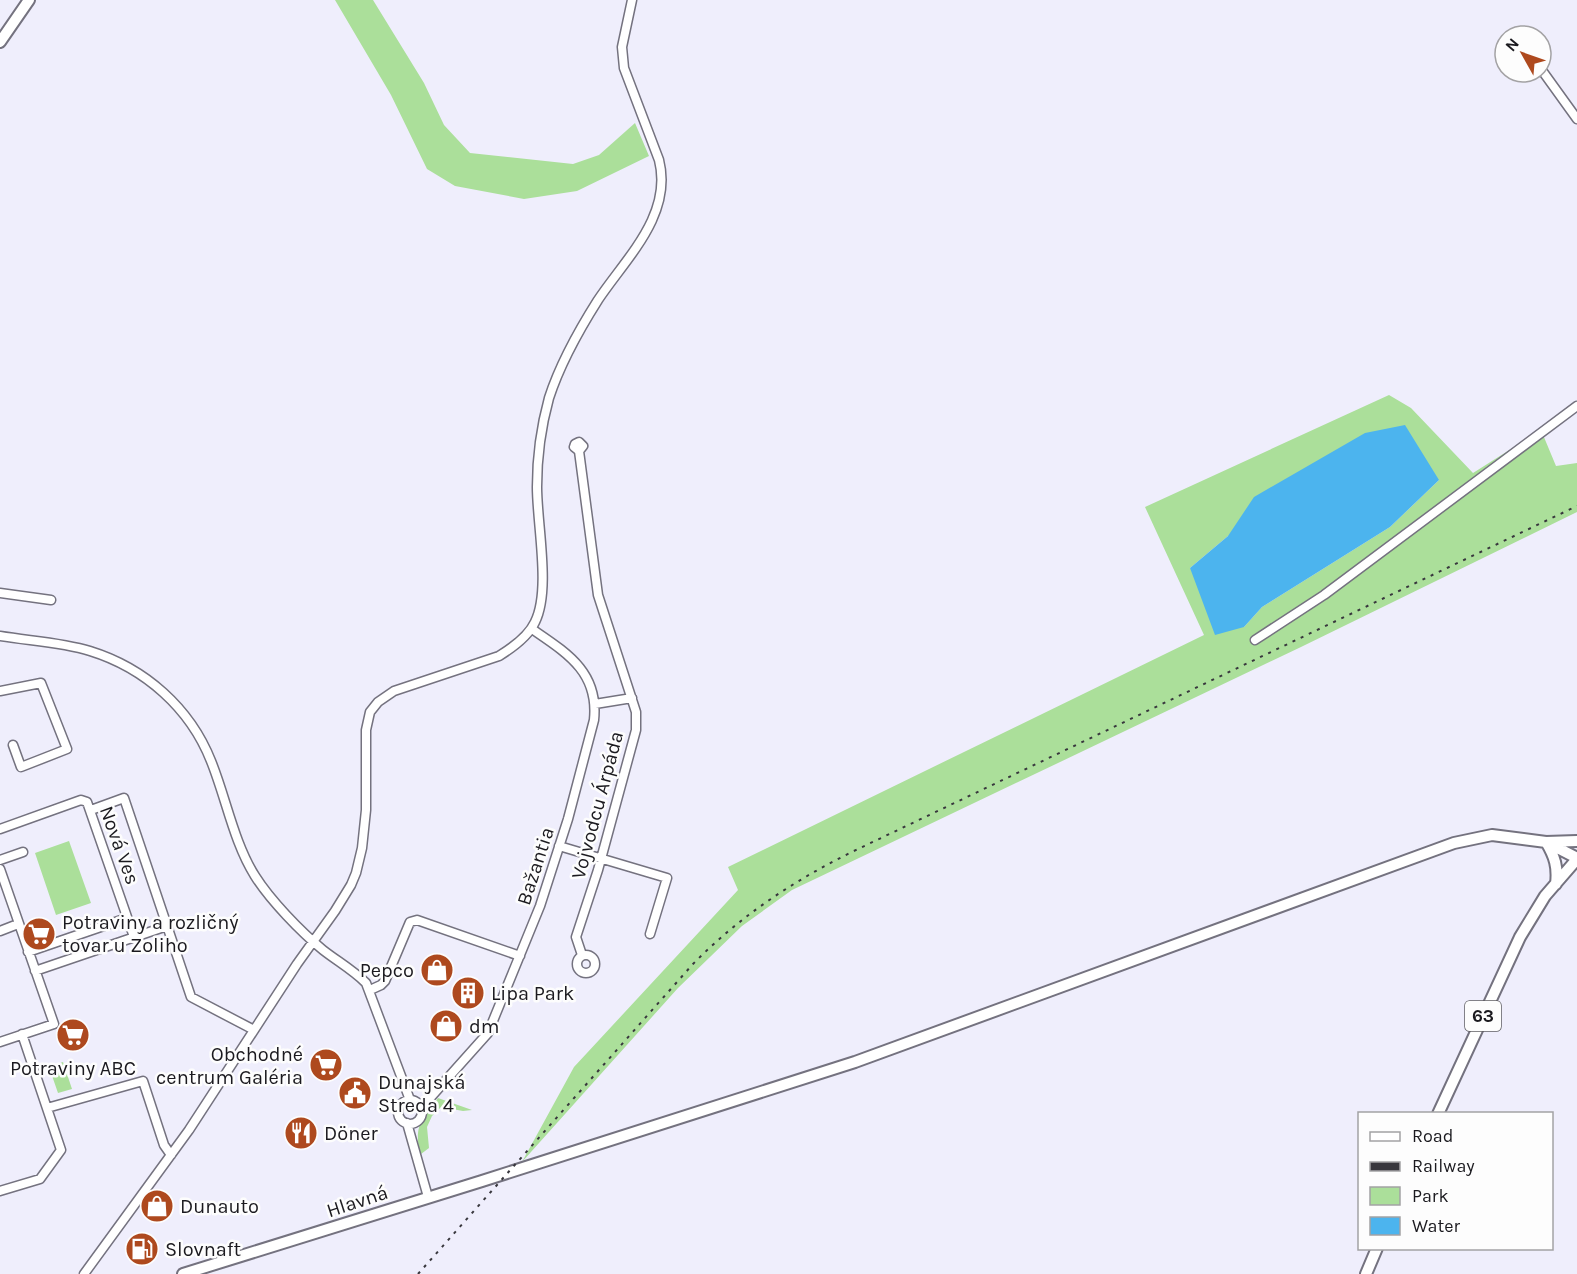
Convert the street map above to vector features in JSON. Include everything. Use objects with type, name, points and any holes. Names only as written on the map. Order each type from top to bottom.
[{"type":"main road","points":[[0,42],[29,0]]},
{"type":"main road","name":"Hlavná","points":[[183,1274],[855,1062],[1454,843],[1492,835],[1546,842]]},
{"type":"main road","points":[[1546,842],[1577,841]]},
{"type":"main road","points":[[1546,842],[1577,859]]},
{"type":"main road","points":[[1546,842],[1554,855],[1557,868],[1556,884]]},
{"type":"main road","name":"63","points":[[1438,1112],[1508,960],[1530,920],[1577,859]]},
{"type":"main road","points":[[1366,1274],[1376,1250]]},
{"type":"street","points":[[88,1272],[189,1130],[344,897],[356,873],[362,848],[366,810],[366,730],[370,712],[378,702],[394,691],[499,656],[514,647],[532,629],[536,621],[543,598],[537,488],[540,442],[550,395],[576,337],[598,300],[650,225],[660,201],[663,174],[624,68],[622,47],[632,0]]},
{"type":"street","points":[[1553,83],[1574,108],[1577,119]]},
{"type":"street","points":[[1255,640],[1324,595],[1577,406]]},
{"type":"street","name":"Vojvodcu Árpáda","points":[[579,451],[598,595],[636,712],[636,730],[576,937],[582,955]]},
{"type":"street","points":[[0,593],[51,600]]},
{"type":"street","name":"Bažantia","points":[[421,1108],[488,1034],[540,906],[590,736],[595,704],[591,685],[578,664],[532,629]]},
{"type":"street","points":[[0,636],[53,643],[112,659],[134,670],[175,703],[194,728],[207,753],[235,830],[254,875],[264,890],[313,941],[357,974],[370,990],[410,1100]]},
{"type":"street","points":[[0,691],[41,683],[67,749],[21,767],[13,745]]},
{"type":"street","points":[[595,704],[632,698]]},
{"type":"street","points":[[91,810],[124,798],[191,997],[254,1030]]},
{"type":"street","name":"Nová Ves","points":[[0,829],[81,800],[87,802],[127,918],[138,936]]},
{"type":"street","points":[[559,846],[667,878],[650,934]]},
{"type":"street","points":[[0,860],[23,852]]},
{"type":"street","points":[[0,869],[54,1024],[0,1042]]},
{"type":"street","points":[[28,952],[127,918]]},
{"type":"street","points":[[370,990],[385,981],[410,922],[417,920],[520,956]]},
{"type":"street","points":[[0,931],[18,924]]},
{"type":"street","points":[[35,971],[167,926]]},
{"type":"street","points":[[0,1191],[40,1179],[61,1150],[22,1034]]},
{"type":"street","points":[[47,1108],[143,1081],[164,1144],[171,1155]]},
{"type":"street","points":[[407,1123],[418,1119],[421,1108],[415,1101],[402,1102],[398,1109],[399,1116],[407,1123],[428,1197]]},
{"type":"green space","points":[[335,0],[373,0],[424,83],[444,125],[470,153],[573,164],[599,155],[635,123],[649,156],[577,191],[524,199],[455,186],[427,169],[391,95]]},
{"type":"green space","points":[[1389,395],[1411,408],[1473,473],[1541,430],[1556,466],[1577,463],[1577,512],[1301,647],[792,890],[742,926],[678,988],[522,1162],[574,1067],[738,890],[728,867],[1204,635],[1145,507]],"holes":[[[1439,480],[1390,527],[1262,607],[1244,627],[1190,568],[1228,536]]]},
{"type":"green space","points":[[69,841],[91,903],[56,915],[35,853]]},
{"type":"green space","points":[[63,1062],[72,1089],[58,1093],[49,1067]]},
{"type":"green space","points":[[438,1098],[472,1110],[463,1111],[441,1107],[432,1116],[427,1127],[429,1148],[421,1154],[418,1142],[419,1128]]},
{"type":"water","points":[[1405,425],[1439,480],[1390,527],[1262,607],[1244,627],[1215,635],[1190,568],[1228,536],[1254,497],[1365,433]]},
{"type":"railway","points":[[418,1274],[693,964],[711,946],[770,899],[858,849],[1577,506]]},
{"type":"place","name":"Potraviny a rozličný tovar u Zoliho","points":[[39,934]]},
{"type":"place","name":"Pepco","points":[[437,970]]},
{"type":"place","name":"Lipa Park","points":[[468,993]]},
{"type":"place","name":"dm","points":[[446,1026]]},
{"type":"place","name":"Potraviny ABC","points":[[73,1035]]},
{"type":"place","name":"Obchodné centrum Galéria","points":[[326,1065]]},
{"type":"place","name":"Dunajská Streda 4","points":[[355,1093]]},
{"type":"place","name":"Döner","points":[[301,1133]]},
{"type":"place","name":"Dunauto","points":[[157,1206]]},
{"type":"place","name":"Slovnaft","points":[[142,1249]]}]
